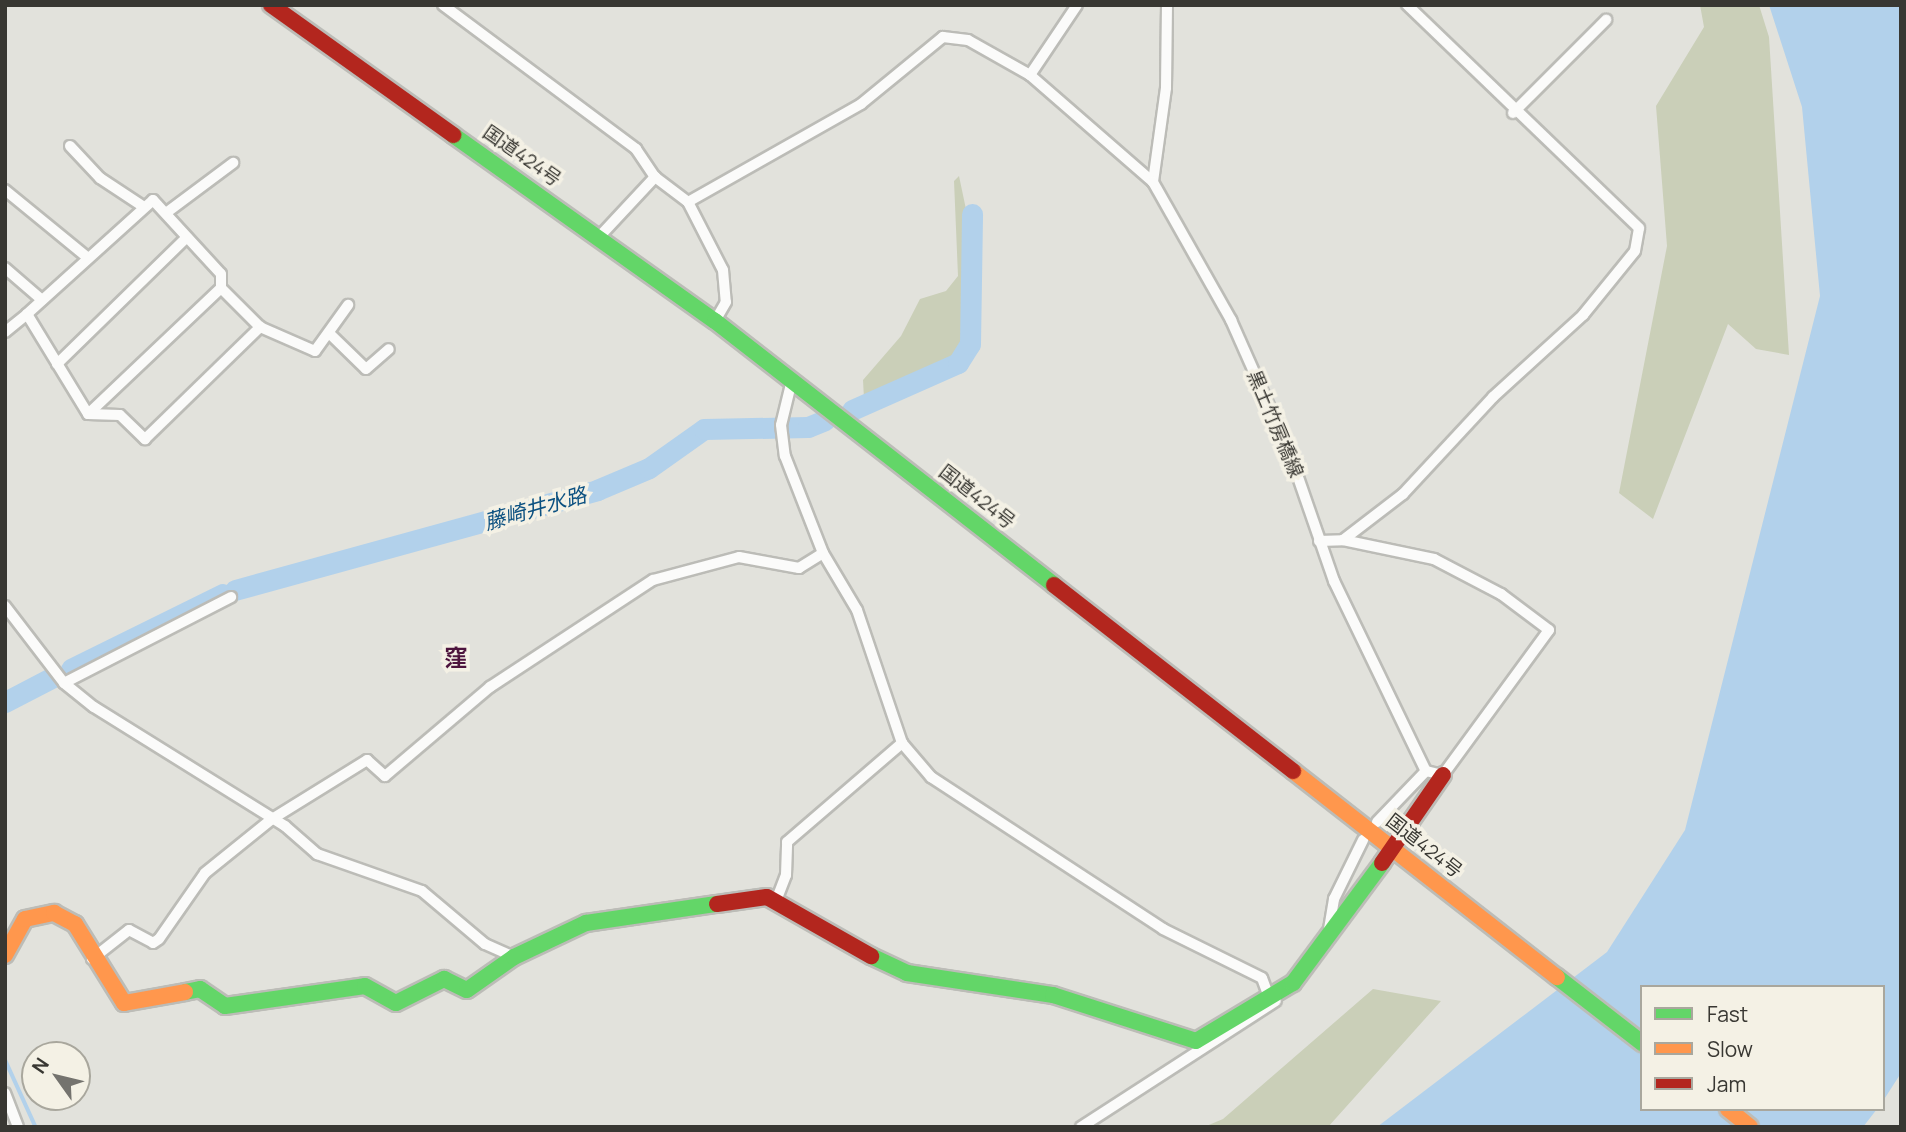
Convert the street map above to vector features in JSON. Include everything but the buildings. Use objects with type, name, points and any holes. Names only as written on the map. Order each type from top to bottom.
[{"type":"main road","name":"国道424号","points":[[271,5],[600,236],[715,321],[1640,1040]]},
{"type":"main road","points":[[5,954],[25,919],[54,913],[75,924],[92,958],[124,1003],[200,989],[225,1006],[365,986],[396,1003],[444,979],[467,990],[514,957],[586,923],[657,908],[776,901],[821,932],[907,972],[1053,995],[1179,1039],[1196,1041],[1293,983],[1327,942],[1443,775]]},
{"type":"main road","points":[[1730,1111],[1750,1127]]},
{"type":"street","points":[[443,5],[636,149],[655,177],[688,202],[723,270],[726,302],[715,321]]},
{"type":"street","points":[[1030,75],[1077,5]]},
{"type":"street","points":[[1153,182],[1166,88],[1167,5]]},
{"type":"street","points":[[1343,540],[1403,494],[1493,397],[1583,316],[1635,251],[1635,224],[1513,113],[1407,5]]},
{"type":"street","points":[[1513,113],[1606,20]]},
{"type":"street","name":"黒土竹房橋線","points":[[688,202],[861,104],[943,37],[968,40],[1030,75],[1153,182],[1231,320],[1289,451],[1319,541],[1426,771]]},
{"type":"street","points":[[70,146],[100,178],[141,205]]},
{"type":"street","points":[[166,213],[233,163]]},
{"type":"street","points":[[600,236],[655,177]]},
{"type":"street","points":[[5,190],[87,257]]},
{"type":"street","points":[[5,331],[27,314],[141,205],[153,200],[220,274],[221,288],[260,327],[314,351],[330,334],[348,305]]},
{"type":"street","points":[[57,364],[186,238]]},
{"type":"street","points":[[5,268],[42,300]]},
{"type":"street","points":[[88,414],[221,288]]},
{"type":"street","points":[[27,314],[88,414]]},
{"type":"street","points":[[88,414],[120,415],[145,439],[260,327]]},
{"type":"street","points":[[330,334],[366,369],[389,349]]},
{"type":"street","points":[[792,380],[781,429],[823,553],[857,610],[902,743],[931,777],[1163,929],[1262,978],[1269,997]]},
{"type":"street","points":[[1319,541],[1343,540],[1434,559],[1501,594],[1549,630],[1443,775],[1426,771],[1377,822]]},
{"type":"street","points":[[92,958],[129,930],[153,943],[159,939],[205,873],[272,819],[368,760],[385,776],[490,687],[653,580],[730,558],[799,568],[823,553]]},
{"type":"street","points":[[64,682],[231,597]]},
{"type":"street","points":[[5,606],[64,682],[338,865],[422,891],[485,944],[514,957]]},
{"type":"street","points":[[776,901],[786,875],[787,842],[902,743]]},
{"type":"street","points":[[1327,942],[1334,899],[1363,840]]},
{"type":"street","points":[[1081,1127],[1210,1049],[1293,983]]},
{"type":"street","points":[[5,1093],[18,1127]]},
{"type":"green space","points":[[1700,5],[1759,5],[1769,37],[1789,355],[1756,349],[1728,324],[1653,519],[1619,493],[1667,246],[1656,106],[1704,27]]},
{"type":"green space","points":[[959,176],[967,214],[964,337],[947,363],[864,399],[863,380],[901,336],[920,299],[946,291],[958,276],[954,181]]},
{"type":"green space","points":[[1373,989],[1441,1001],[1328,1127],[1204,1127],[1223,1119]]},
{"type":"water","points":[[1769,5],[1901,5],[1901,1073],[1885,1098],[1885,985],[1640,985],[1640,1111],[1875,1111],[1863,1127],[1377,1127],[1607,952],[1685,830],[1820,296],[1802,107]]},
{"type":"waterway","name":"藤崎井水路","points":[[852,410],[958,363],[970,344],[972,214]]},
{"type":"waterway","name":"藤崎井水路","points":[[235,590],[597,490],[649,468],[704,429],[808,427],[825,420]]},
{"type":"waterway","name":"藤崎井水路","points":[[71,669],[223,594]]},
{"type":"waterway","name":"藤崎井水路","points":[[5,702],[53,677]]},
{"type":"waterway","points":[[5,1059],[36,1127]]},
{"type":"traffic: fast","points":[[453,135],[715,321],[1054,585]]},
{"type":"traffic: fast","points":[[871,956],[907,973],[1053,995],[1196,1041],[1293,983],[1382,863]]},
{"type":"traffic: fast","points":[[185,992],[200,989],[225,1006],[365,986],[396,1003],[444,979],[467,990],[514,957],[586,923],[717,904]]},
{"type":"traffic: fast","points":[[1557,977],[1640,1041]]},
{"type":"traffic: slow","points":[[1293,771],[1557,977]]},
{"type":"traffic: slow","points":[[5,955],[25,919],[54,913],[75,924],[124,1003],[185,992]]},
{"type":"traffic: slow","points":[[1730,1111],[1750,1127]]},
{"type":"traffic: jam","points":[[271,5],[453,135]]},
{"type":"traffic: jam","points":[[1054,585],[1293,771]]},
{"type":"traffic: jam","points":[[1382,863],[1443,775]]},
{"type":"traffic: jam","points":[[717,904],[767,897],[871,956]]},
{"type":"district","name":"窪","points":[[456,657]]}]
